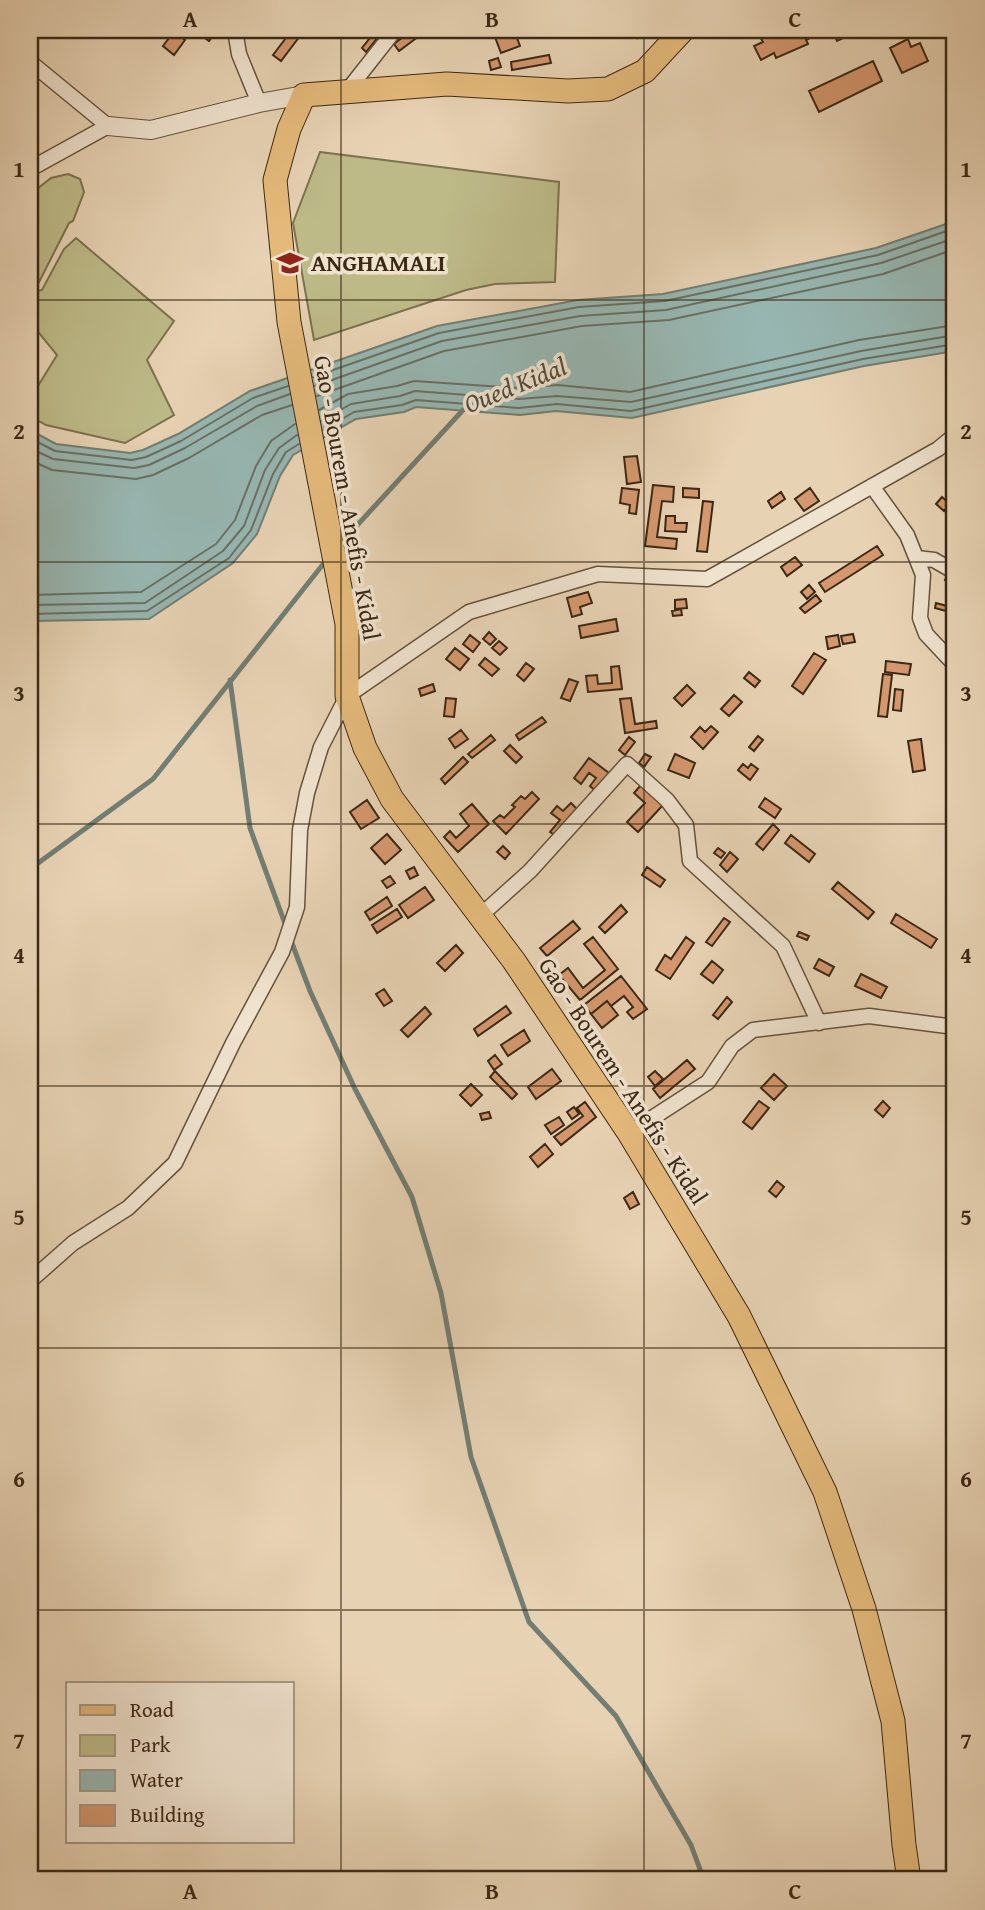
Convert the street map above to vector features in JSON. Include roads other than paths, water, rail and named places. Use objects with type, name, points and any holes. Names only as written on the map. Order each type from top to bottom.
[{"type":"main road","points":[[304,94],[447,84],[568,92],[608,89],[646,71],[683,30]]},
{"type":"main road","name":"Gao - Bourem - Anefis - Kidal","points":[[304,94],[289,129],[275,180],[289,322],[347,625],[347,696],[365,748],[392,799],[514,961],[629,1133],[739,1316],[825,1492],[864,1609],[893,1721],[909,1880]]},
{"type":"street","points":[[235,30],[239,54],[259,103]]},
{"type":"street","points":[[348,91],[395,30]]},
{"type":"street","points":[[30,62],[108,127]]},
{"type":"street","points":[[30,169],[108,127],[151,130],[304,94]]},
{"type":"street","points":[[30,1281],[73,1242],[128,1208],[175,1163],[233,1042],[282,952],[297,907],[300,830],[307,793],[321,747],[347,696],[469,612],[598,574],[707,579],[938,449],[955,435]]},
{"type":"street","points":[[872,486],[907,535],[917,558],[923,575],[920,618],[926,635],[955,665]]},
{"type":"street","points":[[917,558],[934,560],[955,572]]},
{"type":"street","points":[[480,916],[530,871],[627,764],[667,800],[686,825],[690,861],[783,946],[819,1023]]},
{"type":"street","points":[[629,1133],[708,1082],[732,1046],[753,1030],[869,1016],[955,1027]]},
{"type":"water","name":"Oued Kidal","points":[[955,221],[955,351],[864,366],[632,418],[556,411],[520,415],[416,407],[404,412],[356,419],[293,455],[280,476],[257,534],[233,563],[149,619],[30,621],[30,430],[56,444],[130,453],[178,434],[250,391],[437,326],[578,300],[663,294],[876,248]]},
{"type":"waterway","name":"Oued Kidal","points":[[339,545],[463,410]]},
{"type":"waterway","points":[[30,869],[153,779],[328,558]]},
{"type":"waterway","points":[[230,680],[250,828],[287,929]]},
{"type":"waterway","points":[[290,938],[310,991],[355,1089],[412,1197],[441,1293],[471,1457],[529,1622],[616,1716],[691,1845],[704,1880]]},
{"type":"place","name":"ANGHAMALI","points":[[290,263]]}]
